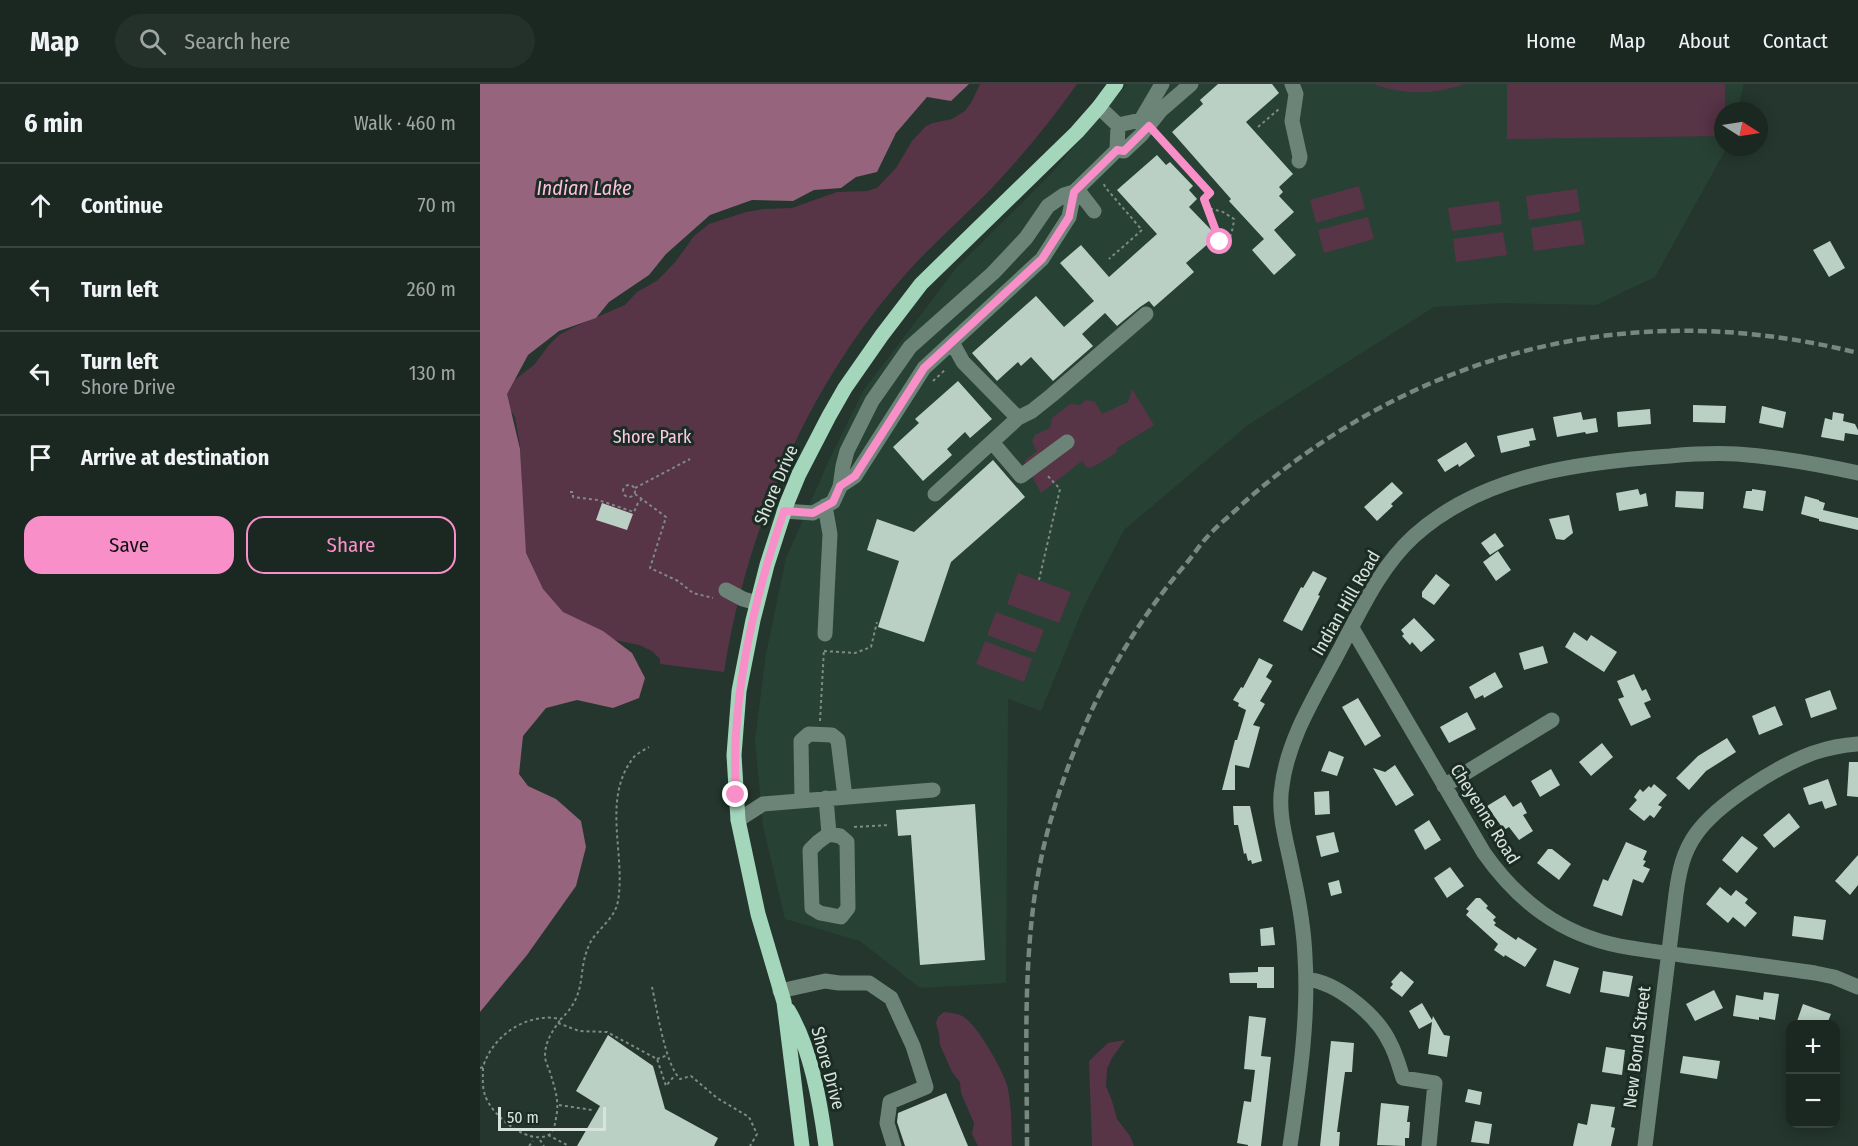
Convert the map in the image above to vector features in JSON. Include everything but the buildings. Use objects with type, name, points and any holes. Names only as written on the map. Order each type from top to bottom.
[{"type":"main road","name":"Shore Drive","points":[[802,1146],[782,997],[758,914],[738,820],[734,755],[740,691],[757,603],[767,565],[784,511],[799,474],[840,398],[882,335],[921,284],[1071,138],[1116,84]]},
{"type":"main road","name":"Shore Drive","points":[[782,997],[795,1020],[816,1086],[826,1146]]},
{"type":"street","points":[[1118,125],[1141,120],[1162,84]]},
{"type":"street","points":[[1117,150],[1124,151],[1141,135],[1161,110],[1191,84]]},
{"type":"street","points":[[1292,84],[1296,94],[1292,121],[1299,161]]},
{"type":"street","points":[[784,511],[813,513],[833,502],[840,486],[847,451],[872,401],[910,347],[993,273],[1026,238],[1048,206],[1075,190],[1117,150],[1118,125],[1099,107]]},
{"type":"street","points":[[1075,190],[1094,211]]},
{"type":"street","points":[[840,486],[855,476],[924,368],[956,349],[1042,259],[1069,217],[1075,190]]},
{"type":"street","points":[[935,494],[1018,418],[1032,411],[1052,395],[1146,314]]},
{"type":"street","points":[[956,349],[963,362],[1018,418]]},
{"type":"street","points":[[992,442],[1021,476],[1067,442]]},
{"type":"street","name":"Indian Hill Road","points":[[1290,1146],[1301,1065],[1306,979],[1301,915],[1281,810],[1281,788],[1287,760],[1299,728],[1374,586],[1391,562],[1412,538],[1439,516],[1466,500],[1513,481],[1601,461],[1688,454],[1735,454],[1809,463],[1858,473]]},
{"type":"street","points":[[825,506],[830,534],[825,634]]},
{"type":"street","points":[[720,594],[729,593],[757,603]]},
{"type":"street","name":"Cheyenne Road","points":[[1352,628],[1484,853],[1516,893],[1533,907],[1553,920],[1595,939],[1618,946],[1815,973],[1856,981]]},
{"type":"street","points":[[1444,786],[1552,720]]},
{"type":"street","points":[[802,800],[801,741],[808,734],[832,735],[838,740],[845,797]]},
{"type":"street","name":"New Bond Street","points":[[1645,1146],[1680,870],[1689,846],[1703,825],[1732,800],[1791,763],[1821,751],[1858,744]]},
{"type":"street","points":[[738,820],[763,804],[933,790]]},
{"type":"street","points":[[826,798],[829,831]]},
{"type":"street","points":[[829,831],[847,842],[848,908],[841,917],[820,913],[812,908],[810,850],[829,831]]},
{"type":"street","points":[[1306,979],[1318,981],[1342,993],[1372,1017],[1390,1041],[1403,1078],[1435,1083],[1429,1146]]},
{"type":"street","points":[[782,997],[825,981],[869,983],[891,998],[914,1047],[926,1087],[891,1102],[887,1123],[894,1146]]},
{"type":"path","points":[[1258,127],[1285,103]]},
{"type":"path","points":[[1160,129],[1156,135],[1210,193],[1204,199],[1220,242],[1228,241],[1234,219],[1223,212],[1208,208]]},
{"type":"path","points":[[1103,181],[1105,187],[1142,230],[1109,259]]},
{"type":"path","points":[[925,381],[934,381],[956,349]]},
{"type":"path","points":[[635,488],[690,459]]},
{"type":"path","points":[[1038,463],[1060,489],[1039,580]]},
{"type":"path","points":[[635,488],[629,485],[623,489],[625,496],[631,497],[635,494]]},
{"type":"path","points":[[635,488],[635,494],[666,518],[650,568],[678,581],[693,593],[720,594]]},
{"type":"path","points":[[570,492],[573,492],[573,497],[598,500],[634,512],[642,500]]},
{"type":"path","points":[[824,651],[855,653],[870,647],[877,622]]},
{"type":"path","points":[[819,735],[825,634]]},
{"type":"path","points":[[524,1140],[540,1140],[555,1128],[558,1096],[545,1057],[548,1039],[577,998],[591,941],[612,916],[618,904],[620,864],[616,801],[623,775],[636,756],[649,747]]},
{"type":"path","points":[[829,831],[890,825]]},
{"type":"path","points":[[652,987],[668,1055],[675,1074],[680,1079],[691,1076],[717,1098],[748,1117],[757,1134],[750,1146]]},
{"type":"path","points":[[516,1134],[507,1128],[493,1112],[485,1095],[481,1067],[498,1039],[510,1030],[542,1018],[561,1019]]},
{"type":"path","points":[[558,1023],[579,1031],[607,1032],[657,1059],[666,1086],[675,1074]]},
{"type":"path","points":[[657,1059],[668,1055]]},
{"type":"path","points":[[558,1105],[592,1110]]},
{"type":"path","points":[[548,1135],[569,1146]]},
{"type":"path","points":[[540,1140],[544,1146]]},
{"type":"path","points":[[529,1146],[533,1141]]},
{"type":"shaded area","points":[[1127,84],[1744,84],[1739,102],[1714,102],[1714,156],[1722,156],[1655,277],[1596,305],[1503,303],[1434,307],[1248,425],[1124,530],[1084,606],[1041,711],[1008,699],[1006,983],[920,988],[860,941],[785,919],[763,826],[755,740],[766,654],[786,558],[830,458],[863,391],[957,267],[1050,175]]},
{"type":"green space","name":"Shore Park","points":[[980,84],[1077,84],[1047,125],[1003,177],[904,276],[869,319],[838,364],[810,412],[765,512],[734,618],[724,672],[660,664],[660,659],[652,651],[639,645],[593,633],[549,603],[525,555],[520,446],[515,417],[505,402],[504,388],[534,365],[559,335],[625,305],[637,292],[658,280],[676,261],[694,236],[709,224],[746,212],[792,208],[837,192],[867,191],[877,188],[896,168],[912,141],[926,126],[952,119],[965,111]]},
{"type":"green space","points":[[1373,84],[1465,84],[1430,92],[1408,92]]},
{"type":"green space","points":[[1507,84],[1725,84],[1725,102],[1714,102],[1714,136],[1507,139]]},
{"type":"green space","points":[[1359,186],[1365,209],[1316,223],[1310,200]]},
{"type":"green space","points":[[1577,189],[1580,212],[1529,220],[1526,196]]},
{"type":"green space","points":[[1499,201],[1502,224],[1452,231],[1448,208]]},
{"type":"green space","points":[[1368,217],[1374,239],[1324,253],[1318,230]]},
{"type":"green space","points":[[1581,220],[1585,244],[1534,251],[1531,228]]},
{"type":"green space","points":[[1503,232],[1507,255],[1456,262],[1453,239]]},
{"type":"green space","points":[[1132,389],[1154,425],[1117,448],[1116,453],[1091,468],[1086,467],[1082,461],[1041,493],[1024,461],[1037,451],[1032,442],[1035,435],[1050,428],[1052,418],[1070,404],[1080,405],[1086,400],[1095,402],[1102,414],[1128,402]]},
{"type":"green space","points":[[1018,573],[1071,592],[1059,623],[1007,604]]},
{"type":"green space","points":[[996,612],[1044,630],[1035,653],[987,635]]},
{"type":"green space","points":[[985,641],[1032,659],[1024,682],[976,664]]},
{"type":"green space","points":[[944,1012],[958,1014],[968,1020],[1000,1069],[1009,1093],[1012,1146],[978,1146],[972,1134],[974,1123],[961,1093],[960,1082],[952,1072],[940,1045],[936,1023],[938,1017]]},
{"type":"green space","points":[[1125,1040],[1107,1069],[1106,1086],[1117,1119],[1130,1136],[1134,1146],[1092,1146],[1089,1061],[1108,1043]]},
{"type":"water","name":"Indian Lake","points":[[480,84],[969,84],[951,101],[927,97],[896,133],[877,172],[856,177],[841,188],[814,190],[793,201],[752,200],[710,215],[666,254],[649,275],[609,302],[596,318],[559,331],[528,355],[507,394],[520,449],[526,553],[543,589],[563,612],[603,631],[632,653],[645,678],[639,698],[613,708],[577,700],[546,708],[523,736],[519,774],[528,786],[556,799],[581,821],[586,847],[576,886],[527,955],[480,1012]]},
{"type":"railway","points":[[1027,1146],[1026,1023],[1030,940],[1034,899],[1051,819],[1074,751],[1121,654],[1161,594],[1217,527],[1275,476],[1338,432],[1399,398],[1461,371],[1525,351],[1590,338],[1656,331],[1722,332],[1790,339],[1858,353]]},
{"type":"route","points":[[736,795],[734,755],[740,691],[753,620],[784,511],[813,513],[833,502],[840,486],[855,476],[924,368],[1042,259],[1069,217],[1074,192],[1117,150],[1124,151],[1149,126],[1210,193],[1204,199],[1220,242]]}]
